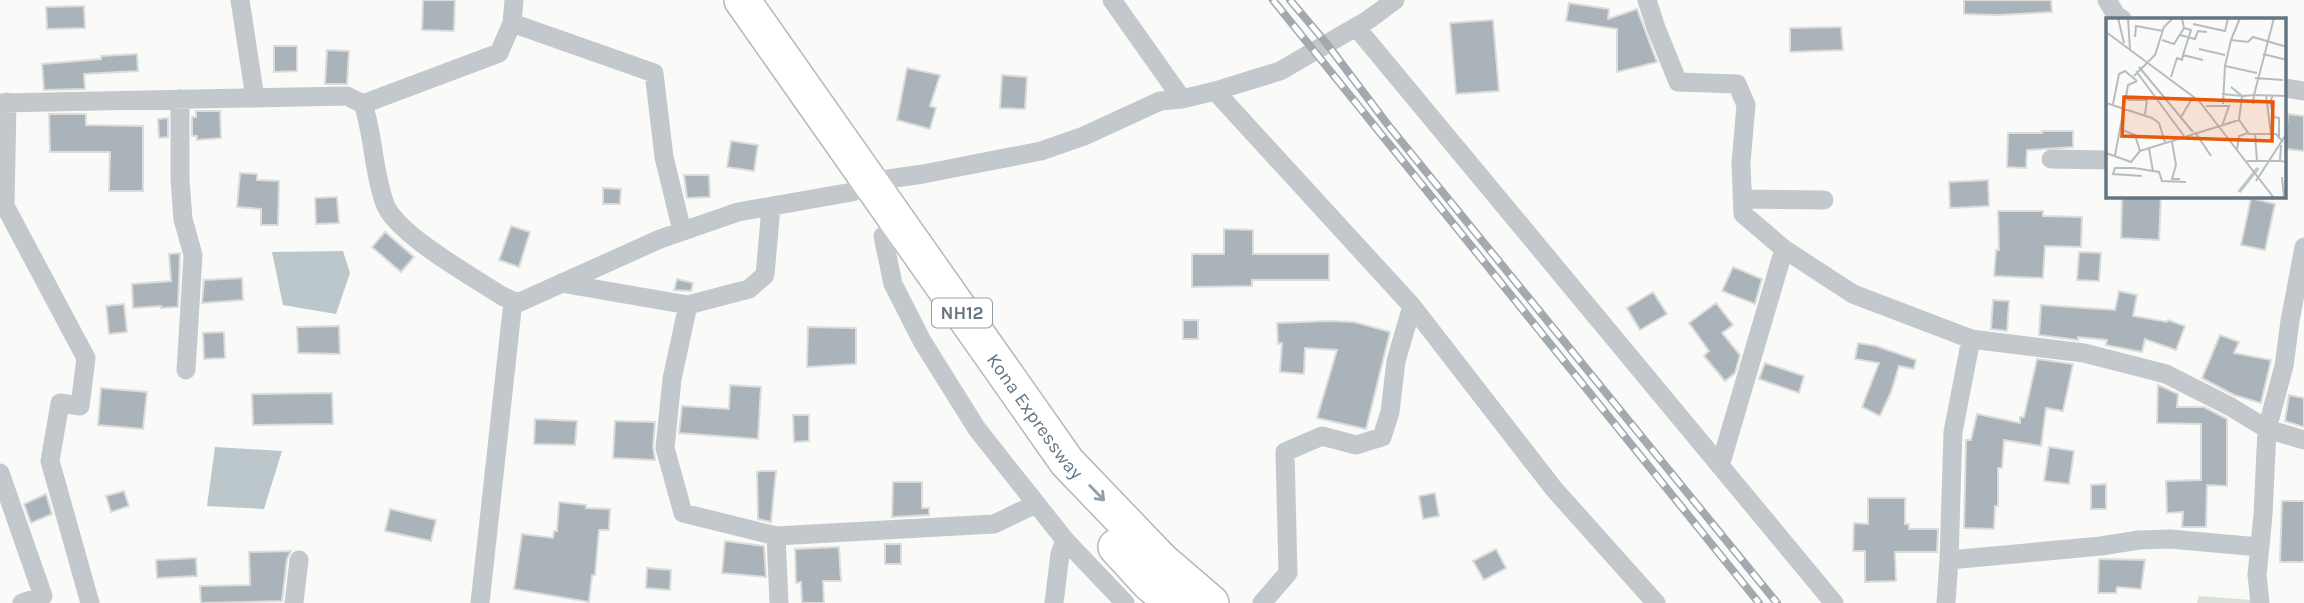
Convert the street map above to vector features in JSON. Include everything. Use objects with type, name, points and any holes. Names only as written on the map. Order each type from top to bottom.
[{"type":"highway","name":"Kona Expressway","points":[[722,0],[1067,462],[1162,561],[1210,603]]},
{"type":"highway","name":"Kona Expressway","points":[[742,0],[861,187],[883,236],[1045,473],[1149,583],[1174,603]]},
{"type":"street","points":[[240,0],[255,98]]},
{"type":"street","points":[[363,104],[499,53],[512,23],[514,0]]},
{"type":"street","points":[[1112,0],[1182,99]]},
{"type":"street","points":[[90,603],[50,461],[60,403],[80,406],[86,358],[5,206],[4,102],[347,96],[363,104],[384,203],[391,217],[414,237],[513,301],[520,302],[660,239],[738,212],[1041,151],[1084,136],[1160,101],[1215,91],[1280,71],[1356,27],[1395,0]]},
{"type":"street","points":[[1647,0],[1678,82],[1737,84],[1745,105],[1741,163],[1743,214],[1784,249],[1853,294],[1971,339],[2084,353],[2166,374],[2231,407],[2267,429],[2304,440]]},
{"type":"street","points":[[2108,0],[2120,18]]},
{"type":"street","points":[[512,23],[654,73],[664,157],[682,231]]},
{"type":"street","points":[[1356,27],[1834,603]]},
{"type":"street","points":[[2286,88],[2304,91]]},
{"type":"street","points":[[1215,91],[1412,306],[1554,488],[1656,603]]},
{"type":"street","points":[[180,99],[183,219],[193,255],[186,370]]},
{"type":"street","points":[[2051,159],[2106,160]]},
{"type":"street","points":[[1742,199],[1824,200]]},
{"type":"street","points":[[561,283],[688,306],[749,289],[765,275],[771,207]]},
{"type":"street","points":[[883,236],[893,284],[922,341],[977,429],[1065,540],[1125,603]]},
{"type":"street","points":[[2260,603],[2257,575],[2267,429],[2284,366],[2304,247]]},
{"type":"street","points":[[1720,466],[1784,249]]},
{"type":"street","points":[[480,603],[513,301]]},
{"type":"street","points":[[688,306],[672,379],[665,448],[683,513],[776,536],[994,524],[1036,504]]},
{"type":"street","points":[[1262,603],[1287,573],[1285,452],[1322,436],[1356,445],[1382,437],[1390,412],[1396,361],[1412,306]]},
{"type":"street","points":[[1946,603],[1953,432],[1971,339]]},
{"type":"street","points":[[0,473],[43,596],[22,603]]},
{"type":"street","points":[[776,536],[779,603]]},
{"type":"street","points":[[1949,560],[2139,540],[2170,539],[2259,547]]},
{"type":"street","points":[[1054,603],[1060,554],[1065,540]]},
{"type":"street","points":[[294,603],[299,560]]},
{"type":"shaded area","points":[[343,251],[350,273],[336,314],[283,305],[272,252]]},
{"type":"shaded area","points":[[215,447],[282,451],[264,509],[207,506]]},
{"type":"shaded area","points":[[2199,596],[2251,600],[2251,603],[2197,603]]},
{"type":"building","points":[[423,0],[455,0],[454,31],[422,30]]},
{"type":"building","points":[[1964,0],[2051,0],[2052,12],[1964,14]]},
{"type":"building","points":[[1569,3],[1609,9],[1608,19],[1637,9],[1657,62],[1617,72],[1617,29],[1566,21]]},
{"type":"building","points":[[84,6],[85,28],[47,29],[46,7]]},
{"type":"building","points":[[1493,20],[1499,91],[1456,94],[1450,23]]},
{"type":"building","points":[[1841,27],[1843,50],[1790,52],[1790,28]]},
{"type":"building","points":[[274,46],[297,46],[297,71],[274,72]]},
{"type":"building","points":[[327,50],[349,51],[347,84],[325,84]]},
{"type":"building","points":[[137,54],[138,71],[84,74],[85,89],[44,90],[42,64]]},
{"type":"building","points":[[907,68],[940,75],[930,106],[936,108],[930,129],[897,120]]},
{"type":"building","points":[[1002,75],[1027,77],[1025,109],[1000,108]]},
{"type":"building","points":[[196,111],[220,111],[221,138],[197,140],[197,136],[192,136],[192,117],[196,117]]},
{"type":"building","points":[[49,114],[86,114],[86,125],[143,126],[143,191],[109,191],[110,152],[50,152]]},
{"type":"building","points":[[2288,114],[2304,116],[2304,151],[2286,149]]},
{"type":"building","points":[[168,118],[168,137],[159,138],[158,119]]},
{"type":"building","points":[[2073,131],[2073,147],[2027,150],[2026,168],[2007,167],[2008,133]]},
{"type":"building","points":[[731,141],[758,145],[754,171],[727,167]]},
{"type":"building","points":[[240,173],[257,174],[257,180],[279,181],[278,225],[261,225],[261,209],[237,207]]},
{"type":"building","points":[[684,175],[709,175],[710,197],[687,198]]},
{"type":"building","points":[[1988,180],[1989,206],[1950,208],[1949,182]]},
{"type":"building","points":[[603,188],[621,189],[620,204],[603,204]]},
{"type":"building","points":[[337,197],[339,223],[316,224],[315,198]]},
{"type":"building","points":[[2122,198],[2161,198],[2159,240],[2121,238]]},
{"type":"building","points":[[2251,198],[2275,204],[2265,250],[2241,245]]},
{"type":"building","points":[[1998,211],[2043,211],[2043,216],[2082,217],[2081,247],[2045,246],[2043,278],[1994,276],[1996,250],[1999,250]]},
{"type":"building","points":[[511,226],[530,232],[519,267],[499,260]]},
{"type":"building","points":[[1224,229],[1253,230],[1253,254],[1329,254],[1329,280],[1252,280],[1252,286],[1192,287],[1192,254],[1224,254]]},
{"type":"building","points":[[385,232],[414,257],[401,272],[372,247]]},
{"type":"building","points":[[2079,252],[2101,253],[2099,281],[2077,280]]},
{"type":"building","points":[[180,253],[178,307],[133,308],[132,284],[171,281],[169,254]]},
{"type":"building","points":[[1733,267],[1762,279],[1755,304],[1722,291]]},
{"type":"building","points":[[242,278],[243,300],[202,303],[204,280]]},
{"type":"building","points":[[677,279],[693,283],[691,291],[674,290]]},
{"type":"building","points":[[2119,291],[2137,295],[2133,316],[2167,322],[2168,320],[2185,326],[2176,350],[2145,339],[2142,352],[2106,345],[2107,340],[2078,337],[2078,340],[2039,335],[2041,305],[2115,310]]},
{"type":"building","points":[[1653,292],[1667,314],[1640,330],[1627,308]]},
{"type":"building","points":[[1993,300],[2009,301],[2007,331],[1991,329]]},
{"type":"building","points":[[1716,303],[1733,325],[1722,333],[1740,355],[1735,373],[1725,381],[1704,356],[1709,351],[1689,323]]},
{"type":"building","points":[[124,304],[127,332],[109,334],[106,306]]},
{"type":"building","points":[[1183,320],[1198,320],[1198,339],[1183,339]]},
{"type":"building","points":[[1354,322],[1390,332],[1366,429],[1317,418],[1337,350],[1305,348],[1304,374],[1280,372],[1282,343],[1278,344],[1277,323]]},
{"type":"building","points":[[339,326],[340,354],[298,353],[297,327]]},
{"type":"building","points":[[808,327],[856,328],[856,364],[807,367]]},
{"type":"building","points":[[224,332],[225,358],[204,359],[203,333]]},
{"type":"building","points":[[2220,335],[2239,342],[2234,353],[2271,360],[2261,403],[2234,395],[2202,378]]},
{"type":"building","points":[[1858,343],[1876,346],[1916,360],[1914,369],[1899,366],[1880,416],[1862,407],[1879,363],[1855,359]]},
{"type":"building","points":[[2037,359],[2073,364],[2063,411],[2046,408],[2041,446],[2004,440],[2002,468],[1998,468],[1998,506],[1995,506],[1994,529],[1964,528],[1966,440],[1971,440],[1977,414],[2020,423],[2020,417],[2024,417]]},
{"type":"building","points":[[1765,363],[1804,376],[1799,393],[1759,379]]},
{"type":"building","points":[[730,385],[761,387],[758,439],[679,433],[682,406],[729,409]]},
{"type":"building","points":[[2158,385],[2178,394],[2177,407],[2204,407],[2227,419],[2227,486],[2207,485],[2206,527],[2182,527],[2183,512],[2167,513],[2166,481],[2201,480],[2201,424],[2157,423]]},
{"type":"building","points":[[101,388],[147,392],[143,429],[98,425]]},
{"type":"building","points":[[332,393],[333,424],[253,425],[252,394]]},
{"type":"building","points":[[2289,395],[2304,398],[2304,427],[2285,421]]},
{"type":"building","points":[[793,415],[809,415],[809,441],[794,442]]},
{"type":"building","points":[[535,419],[577,421],[575,445],[534,444]]},
{"type":"building","points":[[615,421],[655,422],[655,460],[613,458]]},
{"type":"building","points":[[2049,447],[2074,451],[2069,484],[2044,481]]},
{"type":"building","points":[[776,471],[771,522],[758,519],[757,472]]},
{"type":"building","points":[[893,482],[922,482],[922,508],[929,508],[929,515],[892,517]]},
{"type":"building","points":[[2106,484],[2106,509],[2091,509],[2091,485]]},
{"type":"building","points":[[124,491],[129,506],[111,512],[106,496]]},
{"type":"building","points":[[1435,493],[1439,516],[1423,519],[1419,496]]},
{"type":"building","points":[[46,494],[52,514],[31,523],[24,504]]},
{"type":"building","points":[[1868,498],[1905,498],[1905,524],[1909,524],[1909,529],[1938,529],[1937,552],[1895,552],[1896,581],[1865,582],[1865,551],[1853,551],[1854,523],[1868,524]]},
{"type":"building","points":[[2282,501],[2304,501],[2304,562],[2280,562]]},
{"type":"building","points":[[559,502],[586,505],[586,508],[610,509],[609,530],[599,530],[595,575],[592,575],[589,602],[514,589],[522,534],[553,538],[554,531],[557,531]]},
{"type":"building","points":[[390,509],[436,520],[431,541],[385,531]]},
{"type":"building","points":[[725,541],[764,546],[766,577],[722,573]]},
{"type":"building","points":[[885,544],[901,544],[901,564],[885,564]]},
{"type":"building","points":[[839,547],[841,581],[823,581],[824,603],[802,603],[801,582],[796,583],[795,549]]},
{"type":"building","points":[[1496,549],[1506,568],[1484,580],[1473,561]]},
{"type":"building","points":[[291,551],[287,559],[282,601],[201,603],[200,586],[250,585],[249,552]]},
{"type":"building","points":[[196,558],[197,576],[157,578],[156,560]]},
{"type":"building","points":[[2099,559],[2145,560],[2141,589],[2117,587],[2116,593],[2098,593]]},
{"type":"building","points":[[647,568],[671,570],[670,590],[646,588]]},
{"type":"railway","points":[[1273,0],[1759,603]]},
{"type":"railway","points":[[1290,0],[1388,125],[1777,603]]}]
